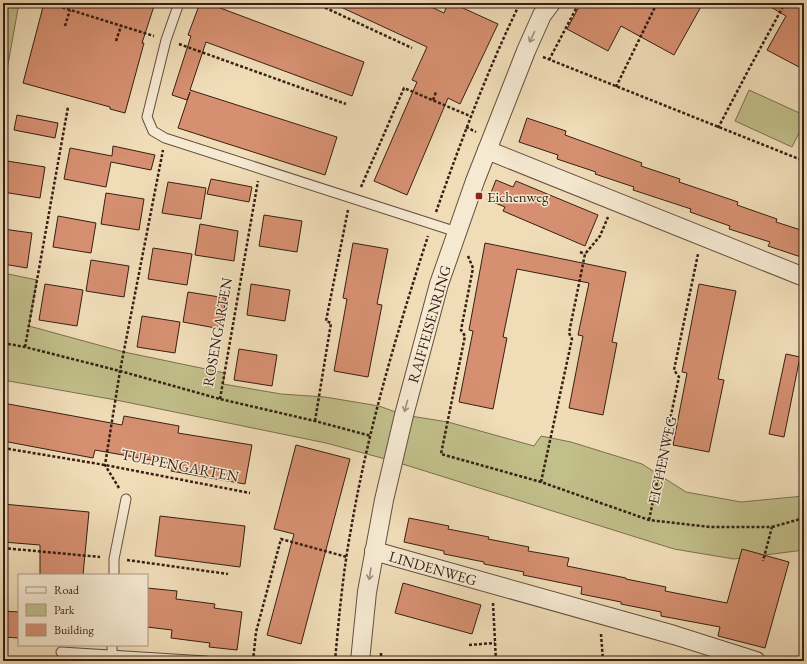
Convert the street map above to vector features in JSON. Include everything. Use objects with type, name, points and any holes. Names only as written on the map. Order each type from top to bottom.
[{"type":"street","name":"RAIFFEISENRING","points":[[360,661],[367,592],[384,500],[410,392],[439,284],[487,150],[526,51],[542,15],[551,3]]},
{"type":"street","points":[[487,150],[804,277]]},
{"type":"street","name":"LINDENWEG","points":[[374,551],[674,636],[756,661]]},
{"type":"lane","points":[[179,3],[166,40],[147,117],[153,131],[165,138],[457,232]]},
{"type":"lane","points":[[114,574],[114,559],[126,499]]},
{"type":"lane","points":[[112,646],[112,655]]},
{"type":"lane","points":[[61,652],[206,661]]},
{"type":"path","points":[[48,3],[166,40],[346,104]]},
{"type":"path","points":[[296,3],[315,3],[412,48]]},
{"type":"path","points":[[549,60],[579,3]]},
{"type":"path","points":[[616,87],[657,3]]},
{"type":"path","points":[[718,128],[786,3]]},
{"type":"path","points":[[65,26],[70,10]]},
{"type":"path","points":[[116,40],[121,26]]},
{"type":"path","points":[[526,51],[804,161]]},
{"type":"path","points":[[315,421],[331,323],[326,322],[348,210],[356,200],[404,88],[470,116]]},
{"type":"path","points":[[433,100],[436,92]]},
{"type":"path","points":[[25,347],[68,107]]},
{"type":"path","points":[[466,127],[477,132]]},
{"type":"path","points":[[120,371],[165,138]]},
{"type":"path","name":"ROSENGARTEN","points":[[3,343],[25,347],[120,371],[220,399],[260,169]]},
{"type":"path","points":[[541,482],[572,339],[569,333],[585,254],[600,236],[615,201]]},
{"type":"path","name":"EICHENWEG","points":[[649,520],[679,377],[674,370],[702,236]]},
{"type":"path","points":[[470,250],[468,257],[473,268],[461,330],[465,336],[441,454],[541,482],[649,520],[710,527],[772,527],[804,518]]},
{"type":"path","points":[[580,252],[585,254]]},
{"type":"path","name":"TULPENGARTEN","points":[[120,371],[106,465],[126,499]]},
{"type":"path","points":[[220,399],[315,421],[371,436],[350,529],[340,605],[336,661]]},
{"type":"path","name":"TULPENGARTEN","points":[[3,448],[106,465],[250,493]]},
{"type":"path","points":[[763,561],[772,527]]},
{"type":"path","points":[[253,661],[256,632],[281,539],[347,557]]},
{"type":"path","points":[[3,548],[114,559],[228,574]]},
{"type":"path","name":"LINDENWEG","points":[[492,585],[496,661]]},
{"type":"path","points":[[600,615],[603,661]]},
{"type":"path","points":[[469,645],[495,643]]},
{"type":"green space","points":[[3,3],[19,3],[3,92]]},
{"type":"green space","points":[[749,90],[804,115],[804,123],[792,147],[735,121]]},
{"type":"green space","points":[[3,273],[37,280],[29,326],[124,352],[225,373],[223,384],[281,394],[325,397],[379,406],[404,415],[448,422],[534,446],[541,436],[571,442],[642,464],[686,492],[741,502],[804,496],[804,550],[734,559],[674,549],[393,461],[326,443],[116,400],[3,380]]},
{"type":"building","points":[[44,3],[155,3],[142,43],[144,43],[125,113],[110,109],[110,107],[23,83]]},
{"type":"building","points":[[200,3],[207,3],[364,62],[352,96],[206,42],[190,90],[337,137],[325,175],[178,128],[190,92],[187,100],[172,95],[191,36],[188,35]]},
{"type":"building","points":[[332,3],[423,3],[444,13],[448,3],[452,3],[498,24],[460,104],[448,98],[407,195],[374,181],[417,82],[412,80],[427,47]]},
{"type":"building","points":[[581,3],[585,3],[595,8],[597,3],[703,3],[674,55],[621,26],[608,51],[567,29]]},
{"type":"building","points":[[764,3],[804,3],[804,58],[799,67],[767,50],[786,16]]},
{"type":"building","points":[[17,115],[58,123],[55,138],[14,130]]},
{"type":"building","points":[[527,118],[566,131],[565,135],[642,163],[641,166],[680,179],[679,182],[738,202],[737,205],[777,219],[776,222],[804,231],[804,258],[768,246],[770,242],[729,229],[730,226],[690,212],[691,209],[633,190],[634,187],[557,159],[558,155],[519,142]]},
{"type":"building","points":[[113,146],[155,155],[151,170],[111,162],[106,187],[64,179],[70,148],[112,156]]},
{"type":"building","points":[[7,161],[45,167],[40,198],[3,192],[3,182]]},
{"type":"building","points":[[211,179],[252,187],[249,202],[207,194]]},
{"type":"building","points":[[496,180],[513,187],[516,181],[598,215],[585,246],[503,211],[505,207],[488,200]]},
{"type":"building","points":[[168,182],[206,188],[201,219],[162,213]]},
{"type":"building","points":[[106,193],[144,199],[139,230],[101,224]]},
{"type":"building","points":[[264,215],[302,221],[297,252],[259,246]]},
{"type":"building","points":[[58,216],[96,223],[91,253],[53,247]]},
{"type":"building","points":[[200,224],[238,231],[234,261],[195,255]]},
{"type":"building","points":[[3,229],[32,233],[27,268],[3,264]]},
{"type":"building","points":[[353,243],[388,249],[377,304],[382,305],[368,377],[334,371],[347,299],[343,298]]},
{"type":"building","points":[[485,243],[626,272],[612,342],[617,343],[603,415],[569,408],[583,336],[578,335],[589,283],[517,269],[503,337],[507,338],[493,409],[459,402],[473,331],[469,330]]},
{"type":"building","points":[[153,248],[192,254],[187,285],[148,279]]},
{"type":"building","points":[[91,260],[129,266],[124,297],[86,291]]},
{"type":"building","points":[[45,284],[83,290],[77,326],[39,320]]},
{"type":"building","points":[[251,284],[290,290],[285,321],[247,315]]},
{"type":"building","points":[[699,284],[736,291],[718,379],[724,380],[709,452],[673,445],[687,373],[682,372]]},
{"type":"building","points":[[188,292],[226,298],[221,329],[183,322]]},
{"type":"building","points":[[142,316],[180,322],[175,353],[137,347]]},
{"type":"building","points":[[239,349],[277,355],[272,386],[234,380]]},
{"type":"building","points":[[786,354],[800,357],[784,437],[769,434]]},
{"type":"building","points":[[3,403],[122,425],[124,416],[179,426],[178,433],[252,445],[245,484],[171,471],[173,464],[95,450],[93,458],[3,441]]},
{"type":"building","points":[[296,445],[350,459],[301,644],[267,635],[294,534],[274,529]]},
{"type":"building","points":[[3,504],[89,512],[83,574],[40,574],[40,545],[3,542]]},
{"type":"building","points":[[160,516],[245,526],[240,567],[155,556]]},
{"type":"building","points":[[409,518],[449,526],[448,529],[489,537],[488,539],[529,547],[528,551],[569,558],[567,566],[666,587],[665,591],[727,603],[742,549],[789,562],[765,648],[718,636],[720,627],[661,616],[661,612],[581,594],[582,587],[523,575],[524,572],[444,554],[444,551],[404,542]]},
{"type":"building","points":[[403,583],[481,605],[472,634],[395,613]]},
{"type":"building","points":[[148,588],[177,591],[176,599],[215,604],[214,608],[242,612],[237,650],[209,647],[210,643],[171,638],[172,630],[148,627]]},
{"type":"building","points":[[3,611],[18,612],[18,638],[3,637]]},
{"type":"place","name":"Eichenweg","points":[[479,196]]}]
